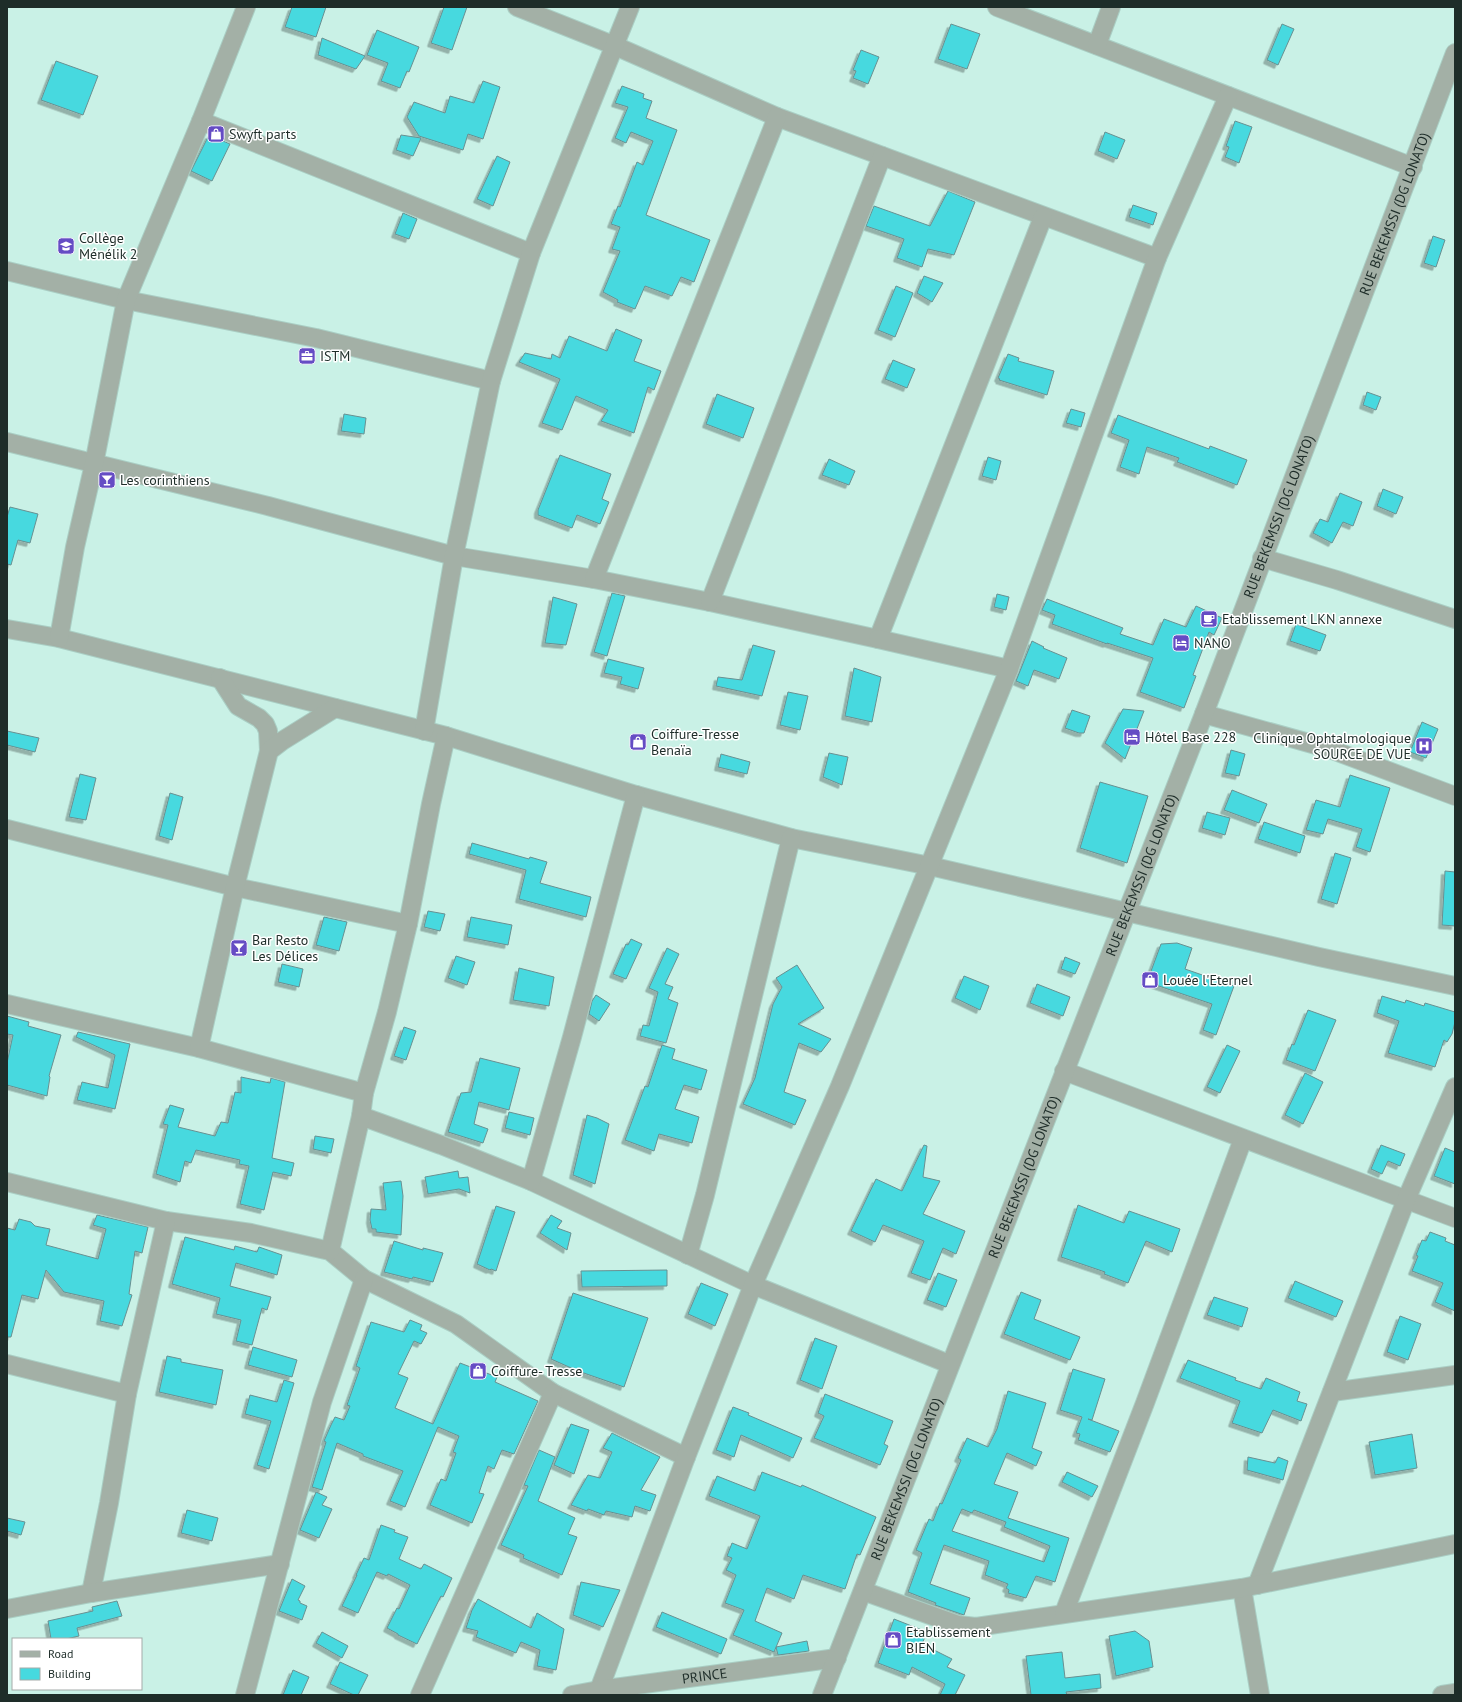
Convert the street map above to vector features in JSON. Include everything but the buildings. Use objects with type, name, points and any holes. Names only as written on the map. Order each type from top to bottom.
[{"type":"street","points":[[59,638],[75,547],[94,464],[126,300],[201,121],[246,7]]},
{"type":"street","points":[[517,7],[613,45],[777,117],[1043,217],[1157,258]]},
{"type":"street","points":[[424,731],[454,556],[491,381],[531,253],[613,45],[630,7]]},
{"type":"street","points":[[997,7],[1413,167]]},
{"type":"street","points":[[1097,45],[1111,7]]},
{"type":"street","name":"RUE BEKEMSSI (DG LONATO)","points":[[822,1695],[949,1364],[1204,714],[1262,558],[1413,167],[1455,53]]},
{"type":"street","points":[[599,1690],[686,1457],[754,1285],[843,1079],[1009,669],[1157,258],[1228,96]]},
{"type":"street","points":[[594,579],[777,117]]},
{"type":"street","points":[[201,121],[531,253]]},
{"type":"street","points":[[710,602],[882,156]]},
{"type":"street","points":[[878,639],[1043,217]]},
{"type":"street","points":[[7,271],[126,300],[316,338],[491,381]]},
{"type":"street","points":[[7,442],[268,506],[454,556],[594,579],[710,602],[1009,669]]},
{"type":"street","points":[[1262,558],[1344,582],[1455,619]]},
{"type":"street","points":[[7,629],[59,638],[446,736],[636,794],[791,838],[930,866],[1455,986]]},
{"type":"street","points":[[199,1048],[235,887],[269,751],[268,731],[265,724],[259,718],[238,706],[220,678]]},
{"type":"street","points":[[269,751],[282,741],[335,708]]},
{"type":"street","points":[[1204,714],[1327,748],[1455,796]]},
{"type":"street","points":[[330,1251],[361,1116],[364,1093],[387,1012],[408,924],[431,804],[446,736]]},
{"type":"street","points":[[531,1181],[572,1037],[636,794]]},
{"type":"street","points":[[7,829],[235,887],[408,924]]},
{"type":"street","points":[[688,1255],[705,1195],[791,838]]},
{"type":"street","points":[[7,1004],[199,1048],[364,1093]]},
{"type":"street","points":[[1064,1071],[1455,1218]]},
{"type":"street","points":[[1260,1695],[1249,1587],[1332,1392],[1406,1200],[1455,1087]]},
{"type":"street","points":[[361,1116],[441,1145],[531,1181],[754,1285],[949,1364]]},
{"type":"street","points":[[1064,1613],[1243,1139]]},
{"type":"street","points":[[7,1182],[166,1221],[251,1233],[330,1251],[364,1279],[456,1324],[553,1393],[686,1457]]},
{"type":"street","points":[[91,1593],[109,1503],[127,1394],[166,1221]]},
{"type":"street","points":[[245,1695],[322,1402],[364,1279]]},
{"type":"street","points":[[7,1364],[127,1394]]},
{"type":"street","points":[[1332,1392],[1455,1375]]},
{"type":"street","points":[[420,1695],[553,1393]]},
{"type":"street","points":[[863,1591],[967,1627],[1249,1587],[1455,1544]]},
{"type":"street","points":[[7,1609],[91,1593],[280,1564]]},
{"type":"street","name":"PRINCE","points":[[572,1695],[599,1690],[837,1658]]},
{"type":"street","points":[[1442,1695],[1455,1693]]},
{"type":"place","name":"Swyft parts","points":[[216,134]]},
{"type":"place","name":"Collège Ménélik 2","points":[[66,246]]},
{"type":"place","name":"ISTM","points":[[307,356]]},
{"type":"place","name":"Les corinthiens","points":[[107,480]]},
{"type":"place","name":"Etablissement LKN annexe","points":[[1209,619]]},
{"type":"place","name":"NANO","points":[[1181,643]]},
{"type":"place","name":"Hôtel Base 228","points":[[1132,737]]},
{"type":"place","name":"Coiffure-Tresse Benaïa","points":[[638,742]]},
{"type":"place","name":"Clinique Ophtalmologique SOURCE DE VUE","points":[[1424,746]]},
{"type":"place","name":"Bar Resto Les Délices","points":[[239,948]]},
{"type":"place","name":"Louée l'Eternel","points":[[1150,980]]},
{"type":"place","name":"Coiffure- Tresse","points":[[478,1371]]},
{"type":"place","name":"Etablissement BIEN","points":[[893,1640]]}]
